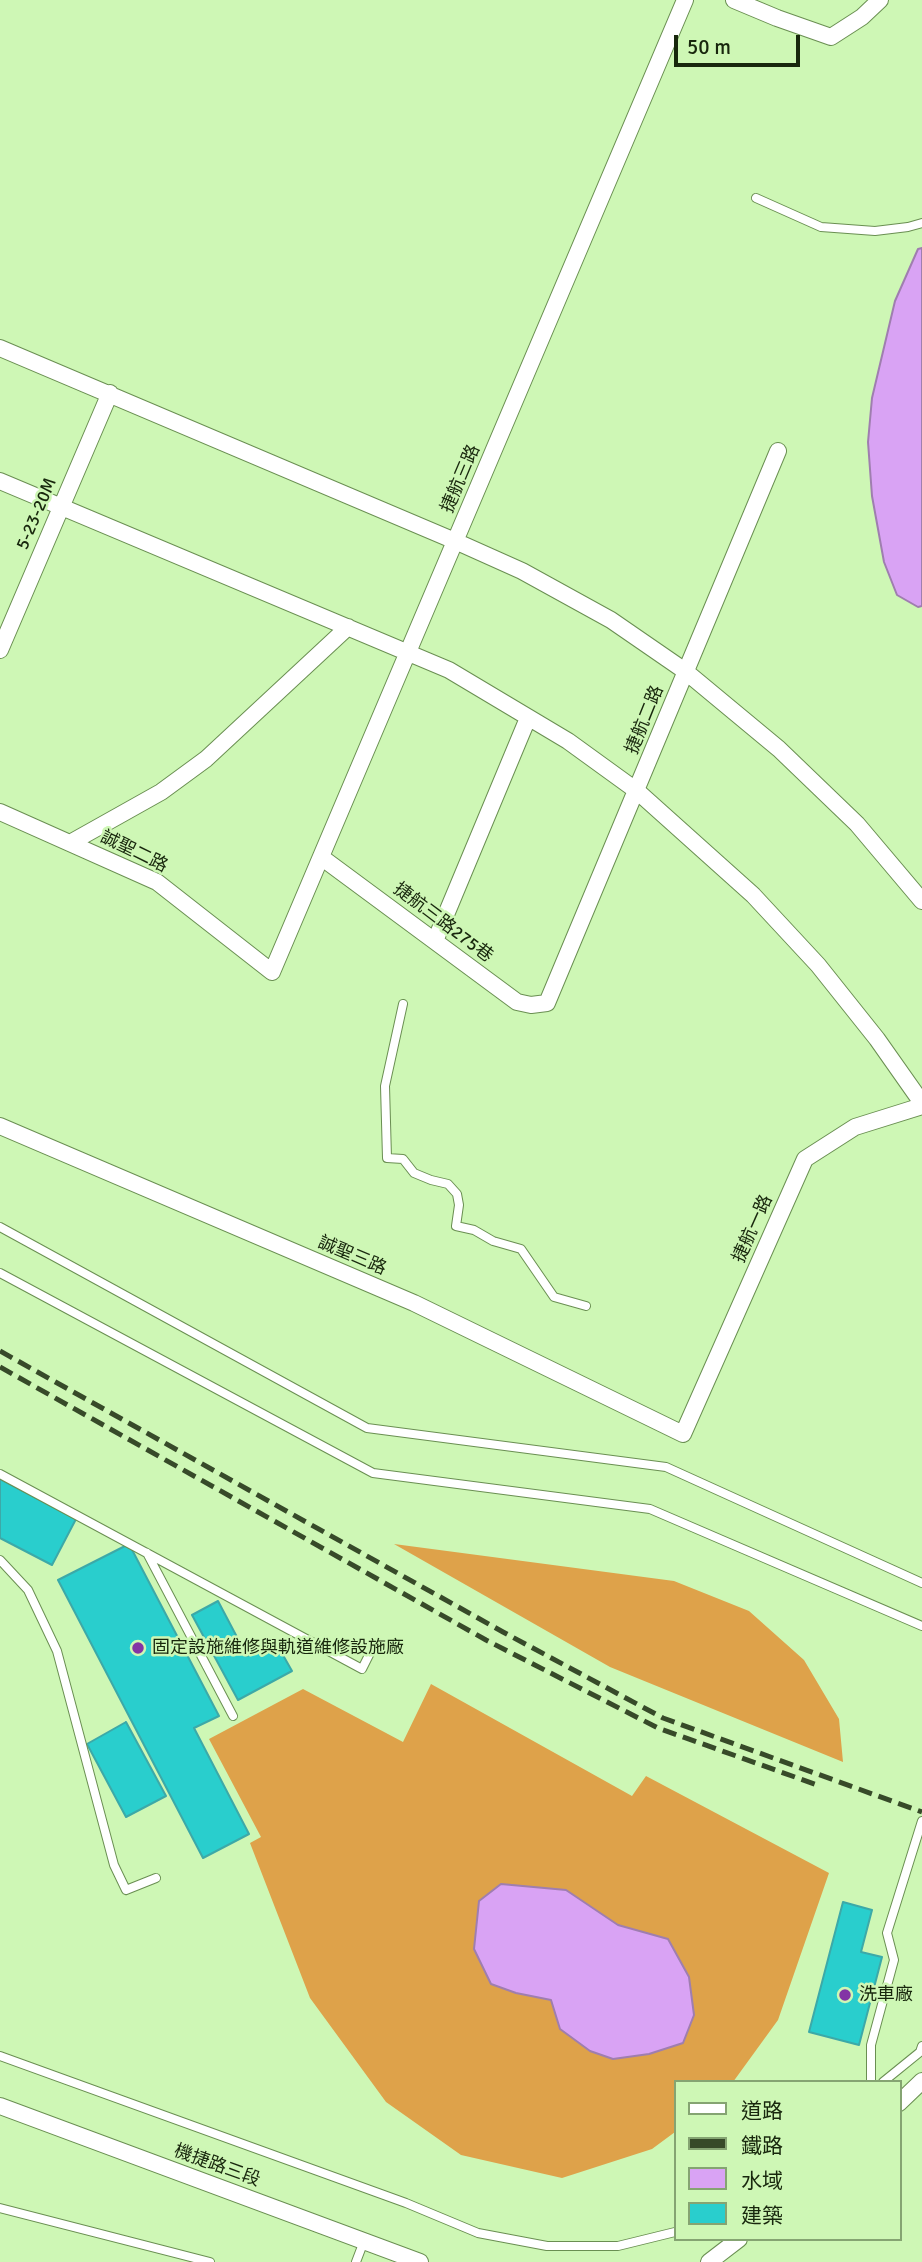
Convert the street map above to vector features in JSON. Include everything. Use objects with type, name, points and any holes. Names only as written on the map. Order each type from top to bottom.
[{"type":"street","name":"捷航三路","points":[[272,972],[685,0]]},
{"type":"street","points":[[734,0],[831,37],[862,17],[880,0]]},
{"type":"street","points":[[0,348],[456,541],[522,571],[611,620],[685,671],[779,748],[857,824],[922,901]]},
{"type":"street","name":"5-23-20M","points":[[0,650],[110,393]]},
{"type":"street","name":"捷航二路","points":[[547,1003],[778,451]]},
{"type":"street","points":[[0,481],[449,670],[568,741],[637,791],[753,895],[818,965],[877,1039],[922,1105]]},
{"type":"street","points":[[70,843],[161,792],[206,759],[348,627]]},
{"type":"street","points":[[435,941],[528,718]]},
{"type":"street","name":"誠聖二路","points":[[0,812],[157,882],[272,972]]},
{"type":"street","name":"捷航三路275巷","points":[[321,857],[517,1002],[547,1003]]},
{"type":"street","name":"捷航一路","points":[[683,1434],[805,1160],[855,1127],[922,1105]]},
{"type":"street","name":"誠聖三路","points":[[0,1126],[415,1303],[683,1434]]},
{"type":"street","points":[[901,2102],[922,2081]]},
{"type":"street","name":"機捷路三段","points":[[0,2106],[420,2262]]},
{"type":"street","points":[[709,2262],[736,2241]]},
{"type":"lane","points":[[756,198],[821,227],[875,231],[922,223]]},
{"type":"lane","points":[[403,1004],[385,1086],[387,1158],[403,1160],[414,1172],[448,1184],[457,1194],[459,1205],[456,1226],[474,1230],[493,1241],[521,1250],[554,1297],[586,1306]]},
{"type":"lane","points":[[0,1227],[367,1428],[666,1466],[922,1583]]},
{"type":"lane","points":[[0,1273],[373,1473],[650,1509],[922,1626]]},
{"type":"lane","points":[[0,1474],[362,1669],[373,1647]]},
{"type":"lane","points":[[147,1553],[233,1716]]},
{"type":"lane","points":[[1,1561],[28,1590],[57,1651],[114,1865],[126,1890],[156,1878]]},
{"type":"lane","points":[[871,2080],[871,2045],[894,1960],[887,1933],[922,1821]]},
{"type":"lane","points":[[885,2080],[920,2052],[922,2046]]},
{"type":"lane","points":[[0,2056],[393,2198],[478,2233],[547,2246],[618,2246],[674,2232]]},
{"type":"lane","points":[[0,2208],[210,2262]]},
{"type":"lane","points":[[356,2262],[364,2241]]},
{"type":"shaded area","points":[[394,1544],[674,1581],[749,1611],[804,1660],[839,1719],[843,1762],[610,1667]]},
{"type":"shaded area","points":[[431,1684],[632,1796],[646,1776],[829,1873],[778,2020],[734,2080],[674,2080],[674,2133],[652,2149],[562,2178],[461,2155],[386,2102],[310,1998],[250,1843],[261,1837],[209,1739],[303,1689],[403,1742]]},
{"type":"water","points":[[922,248],[922,606],[918,607],[897,595],[884,562],[872,496],[868,442],[872,398],[895,301],[918,249]]},
{"type":"water","points":[[501,1884],[566,1890],[618,1925],[668,1939],[689,1977],[694,2015],[683,2043],[649,2054],[613,2059],[590,2051],[560,2029],[551,2000],[516,1993],[491,1984],[474,1949],[479,1901]]},
{"type":"building","points":[[0,1479],[76,1519],[52,1565],[0,1538]]},
{"type":"building","name":"固定設施維修與軌道維修設施廠","points":[[129,1544],[219,1716],[194,1728],[249,1834],[203,1858],[58,1580]]},
{"type":"building","points":[[218,1601],[247,1656],[275,1641],[292,1671],[238,1700],[192,1615]]},
{"type":"building","points":[[126,1722],[166,1796],[126,1817],[87,1744]]},
{"type":"building","name":"洗車廠","points":[[843,1902],[872,1910],[861,1952],[882,1957],[859,2045],[809,2032]]},
{"type":"railway","points":[[0,1351],[503,1632],[663,1718],[922,1812]]},
{"type":"railway","points":[[0,1367],[486,1640],[658,1728],[820,1786]]},
{"type":"place","name":"固定設施維修與軌道維修設施廠","points":[[138,1648]]},
{"type":"place","name":"洗車廠","points":[[845,1995]]}]
